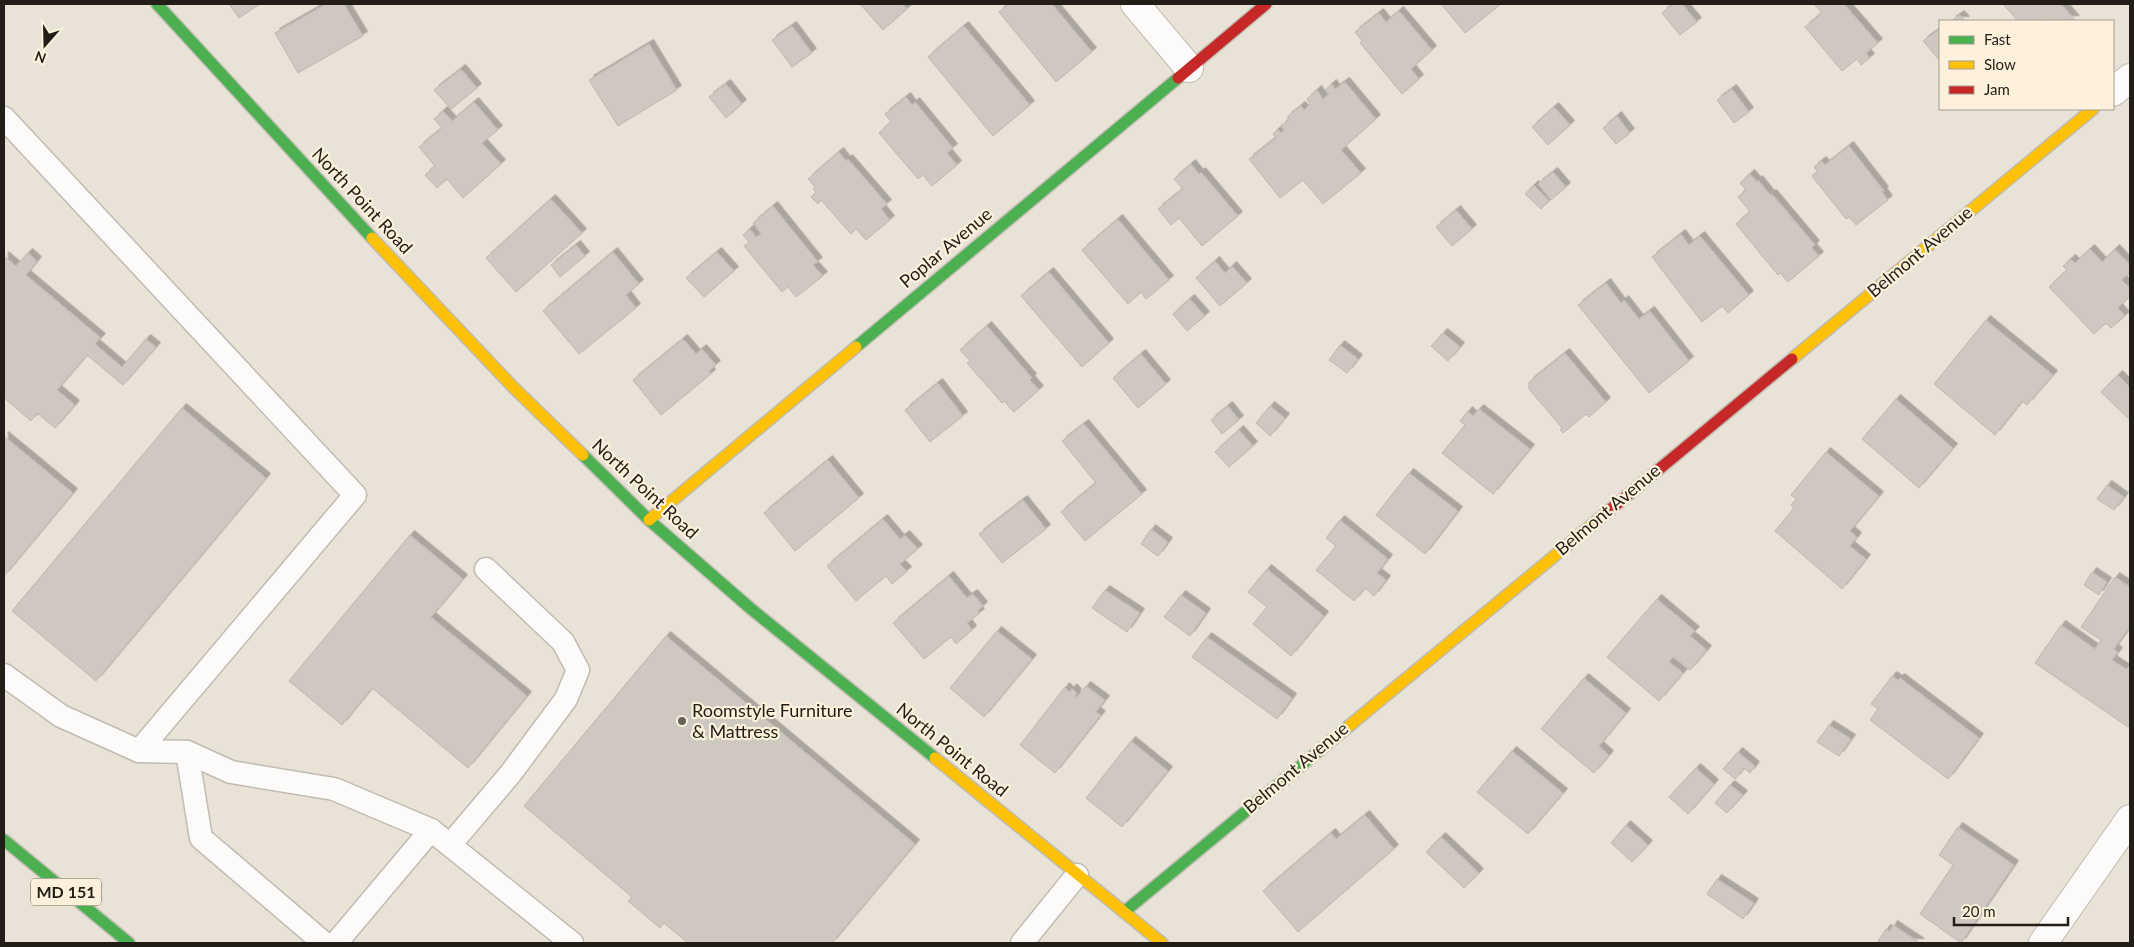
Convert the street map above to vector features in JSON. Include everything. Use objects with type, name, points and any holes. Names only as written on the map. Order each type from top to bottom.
[{"type":"street","name":"North Point Road","points":[[157,4],[418,288],[513,387],[649,520],[750,608],[1162,943]]},
{"type":"street","points":[[1135,4],[1189,68]]},
{"type":"street","name":"Poplar Avenue","points":[[649,520],[1266,4]]},
{"type":"street","points":[[2114,91],[2130,78]]},
{"type":"street","name":"Belmont Avenue","points":[[1124,912],[2092,110]]},
{"type":"street","points":[[2043,943],[2130,820]]},
{"type":"street","name":"MD 151","points":[[4,840],[129,943]]},
{"type":"lane","points":[[4,118],[355,494],[140,751]]},
{"type":"lane","points":[[450,844],[511,773],[566,699],[578,670],[563,642],[486,569]]},
{"type":"lane","points":[[4,675],[61,716],[140,751],[187,752],[231,772],[334,789],[431,830],[569,942]]},
{"type":"lane","points":[[187,752],[201,838],[324,943]]},
{"type":"lane","points":[[336,943],[431,830]]},
{"type":"lane","points":[[1022,943],[1077,875]]},
{"type":"building","points":[[229,4],[260,4],[239,18]]},
{"type":"building","points":[[326,4],[344,4],[363,36],[298,73],[275,33]]},
{"type":"building","points":[[860,4],[903,4],[907,9],[883,30]]},
{"type":"building","points":[[1009,4],[1052,4],[1092,52],[1056,82],[999,12]]},
{"type":"building","points":[[1441,4],[1501,4],[1465,33]]},
{"type":"building","points":[[1673,4],[1682,4],[1697,22],[1680,35],[1662,13]]},
{"type":"building","points":[[1814,4],[1844,4],[1878,43],[1866,53],[1870,58],[1861,65],[1857,59],[1842,71],[1805,27],[1822,13]]},
{"type":"building","points":[[2003,4],[2061,4],[2075,20],[2017,20]]},
{"type":"building","points":[[1399,11],[1432,50],[1411,69],[1419,79],[1402,94],[1360,43],[1362,41],[1355,32],[1379,13],[1386,22]]},
{"type":"building","points":[[1960,15],[1964,20],[1952,20]]},
{"type":"building","points":[[792,26],[812,53],[792,67],[772,40]]},
{"type":"building","points":[[964,26],[1030,105],[993,136],[928,57]]},
{"type":"building","points":[[1939,30],[1939,60],[1923,41]]},
{"type":"building","points":[[649,44],[677,90],[618,126],[589,80]]},
{"type":"building","points":[[461,69],[477,88],[451,109],[434,90]]},
{"type":"building","points":[[1345,82],[1376,119],[1341,150],[1361,173],[1323,204],[1303,180],[1280,198],[1249,159],[1276,138],[1273,134],[1278,129],[1281,133],[1284,130],[1281,126],[1290,119],[1287,117],[1301,106],[1304,110],[1310,104],[1307,99],[1317,90],[1323,99],[1329,94],[1325,90],[1332,84],[1335,89]]},
{"type":"building","points":[[726,84],[742,104],[726,118],[709,97]]},
{"type":"building","points":[[1732,89],[1749,112],[1734,123],[1717,100]]},
{"type":"building","points":[[906,97],[912,105],[915,102],[953,148],[947,153],[957,165],[932,186],[923,175],[918,179],[879,133],[891,122],[885,114]]},
{"type":"building","points":[[474,102],[498,130],[482,143],[501,164],[463,198],[447,179],[437,188],[425,175],[435,166],[419,147],[442,128],[434,119],[443,111],[452,121]]},
{"type":"building","points":[[1554,107],[1570,125],[1548,145],[1532,127]]},
{"type":"building","points":[[1617,116],[1630,133],[1616,144],[1603,128]]},
{"type":"building","points":[[1849,146],[1884,191],[1882,192],[1888,200],[1856,225],[1849,217],[1846,219],[1812,176],[1817,171],[1814,167],[1822,161],[1825,165]]},
{"type":"building","points":[[839,152],[846,161],[848,159],[887,204],[881,209],[890,220],[866,240],[856,229],[851,234],[821,200],[818,204],[811,197],[816,192],[813,189],[815,187],[808,179]]},
{"type":"building","points":[[1191,164],[1199,174],[1201,172],[1238,216],[1202,246],[1179,218],[1171,225],[1158,209],[1183,189],[1174,179]]},
{"type":"building","points":[[1553,172],[1566,187],[1551,200],[1538,184]]},
{"type":"building","points":[[1750,174],[1757,182],[1758,180],[1770,195],[1772,194],[1815,245],[1812,248],[1819,256],[1788,282],[1780,273],[1778,275],[1736,224],[1750,212],[1738,197],[1746,190],[1740,183]]},
{"type":"building","points":[[1534,185],[1549,201],[1541,209],[1525,194]]},
{"type":"building","points":[[551,199],[582,233],[516,292],[486,258]]},
{"type":"building","points":[[773,206],[818,262],[813,265],[823,276],[796,297],[788,287],[782,292],[744,246],[749,242],[743,235],[750,229],[756,237],[761,234],[753,223]]},
{"type":"building","points":[[1456,210],[1472,229],[1452,246],[1436,227]]},
{"type":"building","points":[[1118,219],[1169,280],[1146,299],[1141,292],[1128,304],[1082,250]]},
{"type":"building","points":[[1681,234],[1689,245],[1700,236],[1749,295],[1728,313],[1722,306],[1702,322],[1652,257]]},
{"type":"building","points":[[576,245],[585,256],[560,277],[551,265]]},
{"type":"building","points":[[2090,249],[2102,262],[2115,249],[2130,265],[2130,272],[2122,280],[2130,288],[2130,296],[2118,308],[2125,316],[2111,328],[2106,323],[2094,334],[2049,287],[2067,270],[2063,266],[2071,259],[2075,263]]},
{"type":"building","points":[[613,252],[639,284],[626,295],[636,308],[579,354],[543,311]]},
{"type":"building","points":[[717,252],[734,271],[704,297],[686,278]]},
{"type":"building","points":[[28,253],[37,261],[26,275],[101,338],[95,344],[122,367],[146,339],[156,347],[123,385],[87,355],[57,390],[75,405],[55,428],[37,413],[31,421],[4,398],[4,256],[16,266]]},
{"type":"building","points":[[1215,261],[1225,273],[1232,266],[1247,283],[1220,306],[1196,278]]},
{"type":"building","points":[[1049,272],[1109,343],[1082,367],[1021,296]]},
{"type":"building","points":[[1606,283],[1621,303],[1624,300],[1639,319],[1650,311],[1689,361],[1649,393],[1578,305]]},
{"type":"building","points":[[1190,299],[1205,316],[1187,331],[1173,314]]},
{"type":"building","points":[[1986,320],[2053,375],[2027,405],[2022,401],[1995,435],[1934,384]]},
{"type":"building","points":[[987,326],[1032,378],[1030,380],[1039,390],[1014,412],[1004,401],[1002,403],[967,363],[970,361],[960,350]]},
{"type":"building","points":[[1443,333],[1460,347],[1448,361],[1431,346]]},
{"type":"building","points":[[683,339],[696,354],[702,349],[716,365],[709,371],[711,374],[661,415],[633,380]]},
{"type":"building","points":[[1340,345],[1358,359],[1347,373],[1329,360]]},
{"type":"building","points":[[1565,353],[1606,402],[1589,417],[1586,414],[1563,433],[1560,430],[1562,428],[1529,389],[1529,382]]},
{"type":"building","points":[[1141,354],[1166,384],[1138,408],[1113,378]]},
{"type":"building","points":[[2118,375],[2130,387],[2130,420],[2101,392]]},
{"type":"building","points":[[938,383],[963,416],[930,442],[905,410]]},
{"type":"building","points":[[1896,399],[1953,448],[1919,488],[1862,439]]},
{"type":"building","points":[[1228,406],[1239,420],[1222,434],[1211,420]]},
{"type":"building","points":[[1270,406],[1285,418],[1270,436],[1256,423]]},
{"type":"building","points":[[182,408],[266,478],[96,681],[12,611]]},
{"type":"building","points":[[1479,409],[1530,449],[1493,494],[1442,453],[1465,425],[1460,421],[1468,411],[1473,416]]},
{"type":"building","points":[[1084,424],[1142,494],[1085,541],[1061,512],[1096,483],[1062,441]]},
{"type":"building","points":[[1239,430],[1253,446],[1229,467],[1215,452]]},
{"type":"building","points":[[4,436],[73,493],[4,576]]},
{"type":"building","points":[[1826,452],[1879,496],[1850,531],[1857,537],[1850,546],[1866,559],[1842,589],[1775,531],[1794,508],[1791,505],[1796,499],[1791,495]]},
{"type":"building","points":[[828,460],[859,498],[795,551],[764,513]]},
{"type":"building","points":[[1409,473],[1458,511],[1425,554],[1376,515]]},
{"type":"building","points":[[2107,485],[2124,497],[2114,510],[2097,499]]},
{"type":"building","points":[[1023,500],[1046,529],[1002,563],[979,534]]},
{"type":"building","points":[[883,519],[900,539],[905,535],[918,549],[900,564],[907,571],[892,584],[886,576],[856,601],[827,566]]},
{"type":"building","points":[[1340,520],[1388,559],[1377,573],[1386,580],[1374,596],[1365,588],[1354,601],[1316,570],[1336,546],[1326,538]]},
{"type":"building","points":[[1151,529],[1168,542],[1158,556],[1141,544]]},
{"type":"building","points":[[410,535],[463,579],[431,617],[527,696],[468,768],[372,688],[342,725],[289,681]]},
{"type":"building","points":[[1267,569],[1324,616],[1291,656],[1253,624],[1267,607],[1248,592]]},
{"type":"building","points":[[2092,572],[2107,582],[2099,595],[2084,585]]},
{"type":"building","points":[[949,576],[967,598],[973,594],[983,606],[978,611],[980,613],[967,623],[972,630],[956,644],[951,637],[924,659],[893,623]]},
{"type":"building","points":[[2115,577],[2130,587],[2130,626],[2114,649],[2118,652],[2112,660],[2126,669],[2130,665],[2130,723],[2128,727],[2035,663],[2061,625],[2095,649],[2101,640],[2081,627]]},
{"type":"building","points":[[1105,590],[1140,613],[1127,632],[1092,608]]},
{"type":"building","points":[[1181,595],[1206,613],[1190,636],[1164,617]]},
{"type":"building","points":[[1657,599],[1695,631],[1690,636],[1707,650],[1690,670],[1673,657],[1669,662],[1683,673],[1659,701],[1607,657]]},
{"type":"building","points":[[997,631],[1032,659],[984,717],[950,688]]},
{"type":"building","name":"Roomstyle Furniture & Mattress","points":[[666,636],[915,844],[832,943],[688,943],[664,923],[660,928],[628,901],[632,897],[524,806]]},
{"type":"building","points":[[1207,637],[1292,698],[1277,719],[1192,657]]},
{"type":"building","points":[[1892,676],[1898,680],[1900,678],[1979,738],[1948,779],[1870,720],[1878,709],[1871,704]]},
{"type":"building","points":[[1584,678],[1626,713],[1599,746],[1609,755],[1594,773],[1541,729]]},
{"type":"building","points":[[1086,686],[1105,700],[1096,712],[1101,715],[1055,773],[1020,745],[1065,687],[1070,692],[1072,688],[1077,693],[1075,696],[1077,697]]},
{"type":"building","points":[[1829,725],[1851,739],[1839,756],[1817,742]]},
{"type":"building","points":[[1131,741],[1168,771],[1122,827],[1086,798]]},
{"type":"building","points":[[1512,751],[1563,793],[1528,834],[1477,792]]},
{"type":"building","points":[[1738,752],[1755,766],[1750,773],[1744,768],[1735,779],[1723,769]]},
{"type":"building","points":[[1696,768],[1714,784],[1688,814],[1669,797]]},
{"type":"building","points":[[1730,785],[1743,795],[1727,813],[1715,803]]},
{"type":"building","points":[[1365,815],[1394,849],[1298,932],[1263,891],[1331,833],[1336,839]]},
{"type":"building","points":[[1626,825],[1648,845],[1632,862],[1611,843]]},
{"type":"building","points":[[1958,827],[2014,865],[1961,943],[1920,914],[1953,865],[1939,855]]},
{"type":"building","points":[[1441,837],[1479,873],[1464,888],[1426,852]]},
{"type":"building","points":[[1717,879],[1754,903],[1743,919],[1707,894]]},
{"type":"building","points":[[1893,925],[1920,943],[1880,943],[1878,941],[1886,929],[1890,931]]},
{"type":"traffic: fast","points":[[157,4],[372,238]]},
{"type":"traffic: fast","points":[[856,347],[1178,78]]},
{"type":"traffic: fast","points":[[583,455],[649,520],[750,608],[935,758]]},
{"type":"traffic: fast","points":[[1124,912],[1349,726]]},
{"type":"traffic: fast","points":[[4,840],[129,943]]},
{"type":"traffic: slow","points":[[1792,359],[2092,110]]},
{"type":"traffic: slow","points":[[372,238],[513,387],[583,455]]},
{"type":"traffic: slow","points":[[649,520],[856,347]]},
{"type":"traffic: slow","points":[[1349,726],[1605,514]]},
{"type":"traffic: slow","points":[[935,758],[1162,943]]},
{"type":"traffic: jam","points":[[1178,78],[1266,4]]},
{"type":"traffic: jam","points":[[1605,514],[1792,359]]},
{"type":"place","name":"Roomstyle Furniture & Mattress","points":[[682,721]]}]
